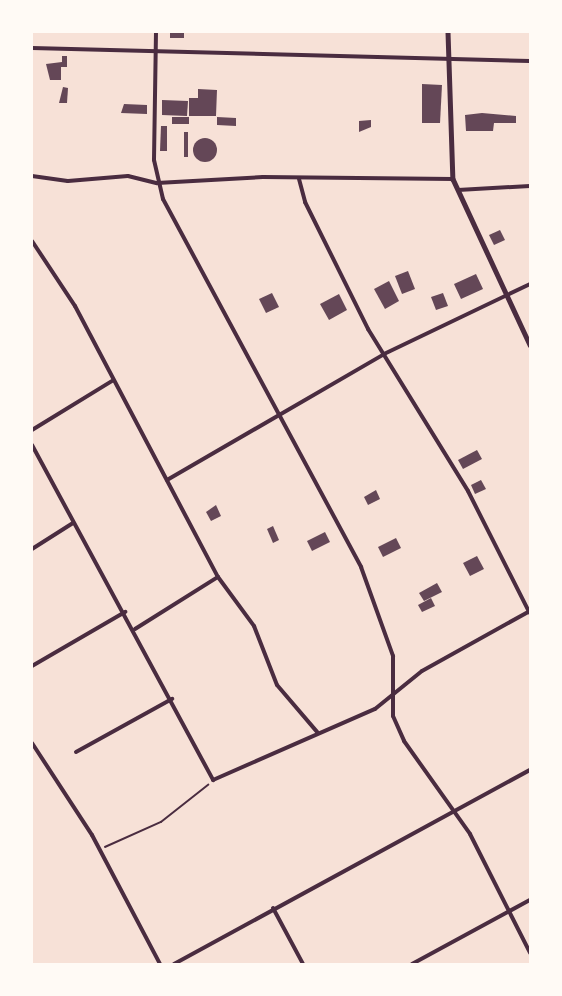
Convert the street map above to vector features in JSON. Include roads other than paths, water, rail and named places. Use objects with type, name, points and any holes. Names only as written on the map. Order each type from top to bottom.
[{"type":"street","points":[[156,32],[157,183],[366,579],[393,656],[393,699],[404,741],[454,815],[470,834],[512,911],[531,953]]},
{"type":"street","points":[[448,32],[446,59],[453,179],[531,345]]},
{"type":"street","points":[[32,48],[531,61]]},
{"type":"street","points":[[32,176],[68,181],[128,176],[157,183],[299,179],[453,179]]},
{"type":"street","points":[[32,445],[73,523],[135,629],[213,780],[262,763],[318,733],[393,699],[422,671],[530,611],[468,491],[384,354],[305,202],[299,179]]},
{"type":"street","points":[[458,190],[531,186]]},
{"type":"street","points":[[32,241],[75,306],[112,381],[218,577],[254,626],[277,685],[318,733]]},
{"type":"street","points":[[167,480],[384,354],[505,293],[531,284]]},
{"type":"street","points":[[32,430],[112,381]]},
{"type":"street","points":[[32,549],[73,523]]},
{"type":"street","points":[[135,629],[218,577]]},
{"type":"street","points":[[32,666],[125,612]]},
{"type":"street","points":[[76,752],[172,699]]},
{"type":"street","points":[[32,743],[99,849],[159,964]]},
{"type":"street","points":[[174,964],[273,908],[454,815],[531,770]]},
{"type":"street","points":[[412,964],[531,900]]},
{"type":"street","points":[[273,908],[303,964]]}]
